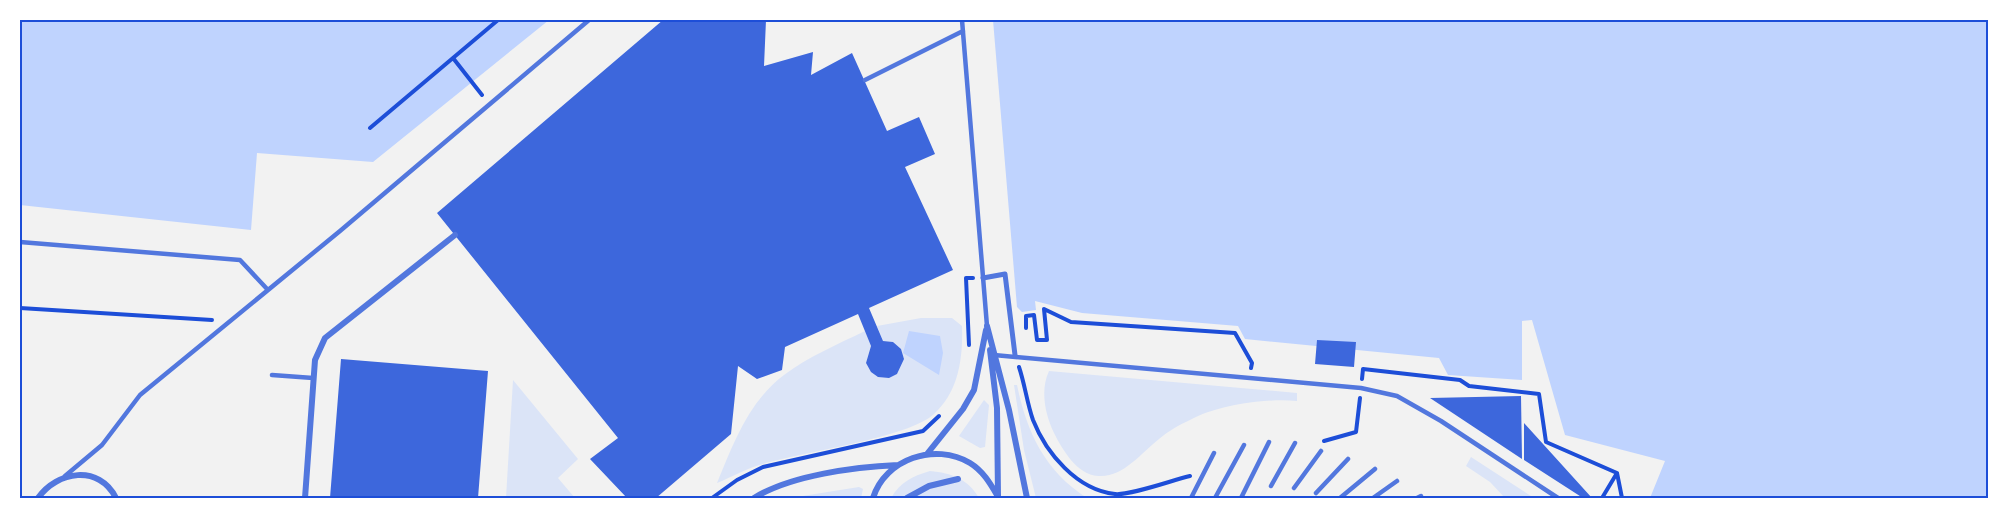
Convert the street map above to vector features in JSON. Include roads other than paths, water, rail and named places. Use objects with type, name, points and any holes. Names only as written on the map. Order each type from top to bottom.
[{"type":"street","points":[[305,498],[315,360],[325,338],[455,235]]},
{"type":"street","points":[[983,278],[1005,274],[1015,355]]},
{"type":"street","points":[[987,326],[1027,498]]},
{"type":"street","points":[[927,454],[963,409],[974,390],[987,326]]},
{"type":"street","points":[[987,326],[997,408],[998,497]]},
{"type":"street","points":[[873,498],[885,477],[899,465],[927,454],[949,455],[970,463],[987,477],[998,497]]},
{"type":"street","points":[[754,498],[800,480],[864,466],[899,465]]},
{"type":"street","points":[[38,498],[54,481],[65,476],[79,474],[104,483],[116,498]]},
{"type":"street","points":[[908,498],[929,486],[958,479]]},
{"type":"lane","points":[[65,476],[102,445],[140,395],[589,20]]},
{"type":"lane","points":[[962,20],[987,326]]},
{"type":"lane","points":[[865,80],[963,31]]},
{"type":"lane","points":[[20,242],[240,260],[268,290]]},
{"type":"lane","points":[[994,355],[1015,355],[1361,388],[1397,396],[1441,421],[1558,498]]},
{"type":"lane","points":[[272,375],[314,378]]},
{"type":"lane","points":[[1241,498],[1269,442]]},
{"type":"lane","points":[[1270,486],[1295,443]]},
{"type":"lane","points":[[1215,498],[1244,445]]},
{"type":"lane","points":[[1294,488],[1321,451]]},
{"type":"lane","points":[[1191,498],[1214,453]]},
{"type":"lane","points":[[1316,493],[1348,459]]},
{"type":"lane","points":[[1340,498],[1375,468]]},
{"type":"lane","points":[[1373,498],[1397,481]]},
{"type":"water","points":[[20,20],[549,20],[373,162],[257,153],[251,230],[20,205]]},
{"type":"water","points":[[993,20],[1988,20],[1988,498],[1650,498],[1665,461],[1565,435],[1532,320],[1522,321],[1522,380],[1448,375],[1439,358],[1245,339],[1238,326],[1082,313],[1035,301],[1036,310],[1022,312],[1017,307]]},
{"type":"water","points":[[909,331],[940,336],[943,353],[939,375],[903,353]]}]
